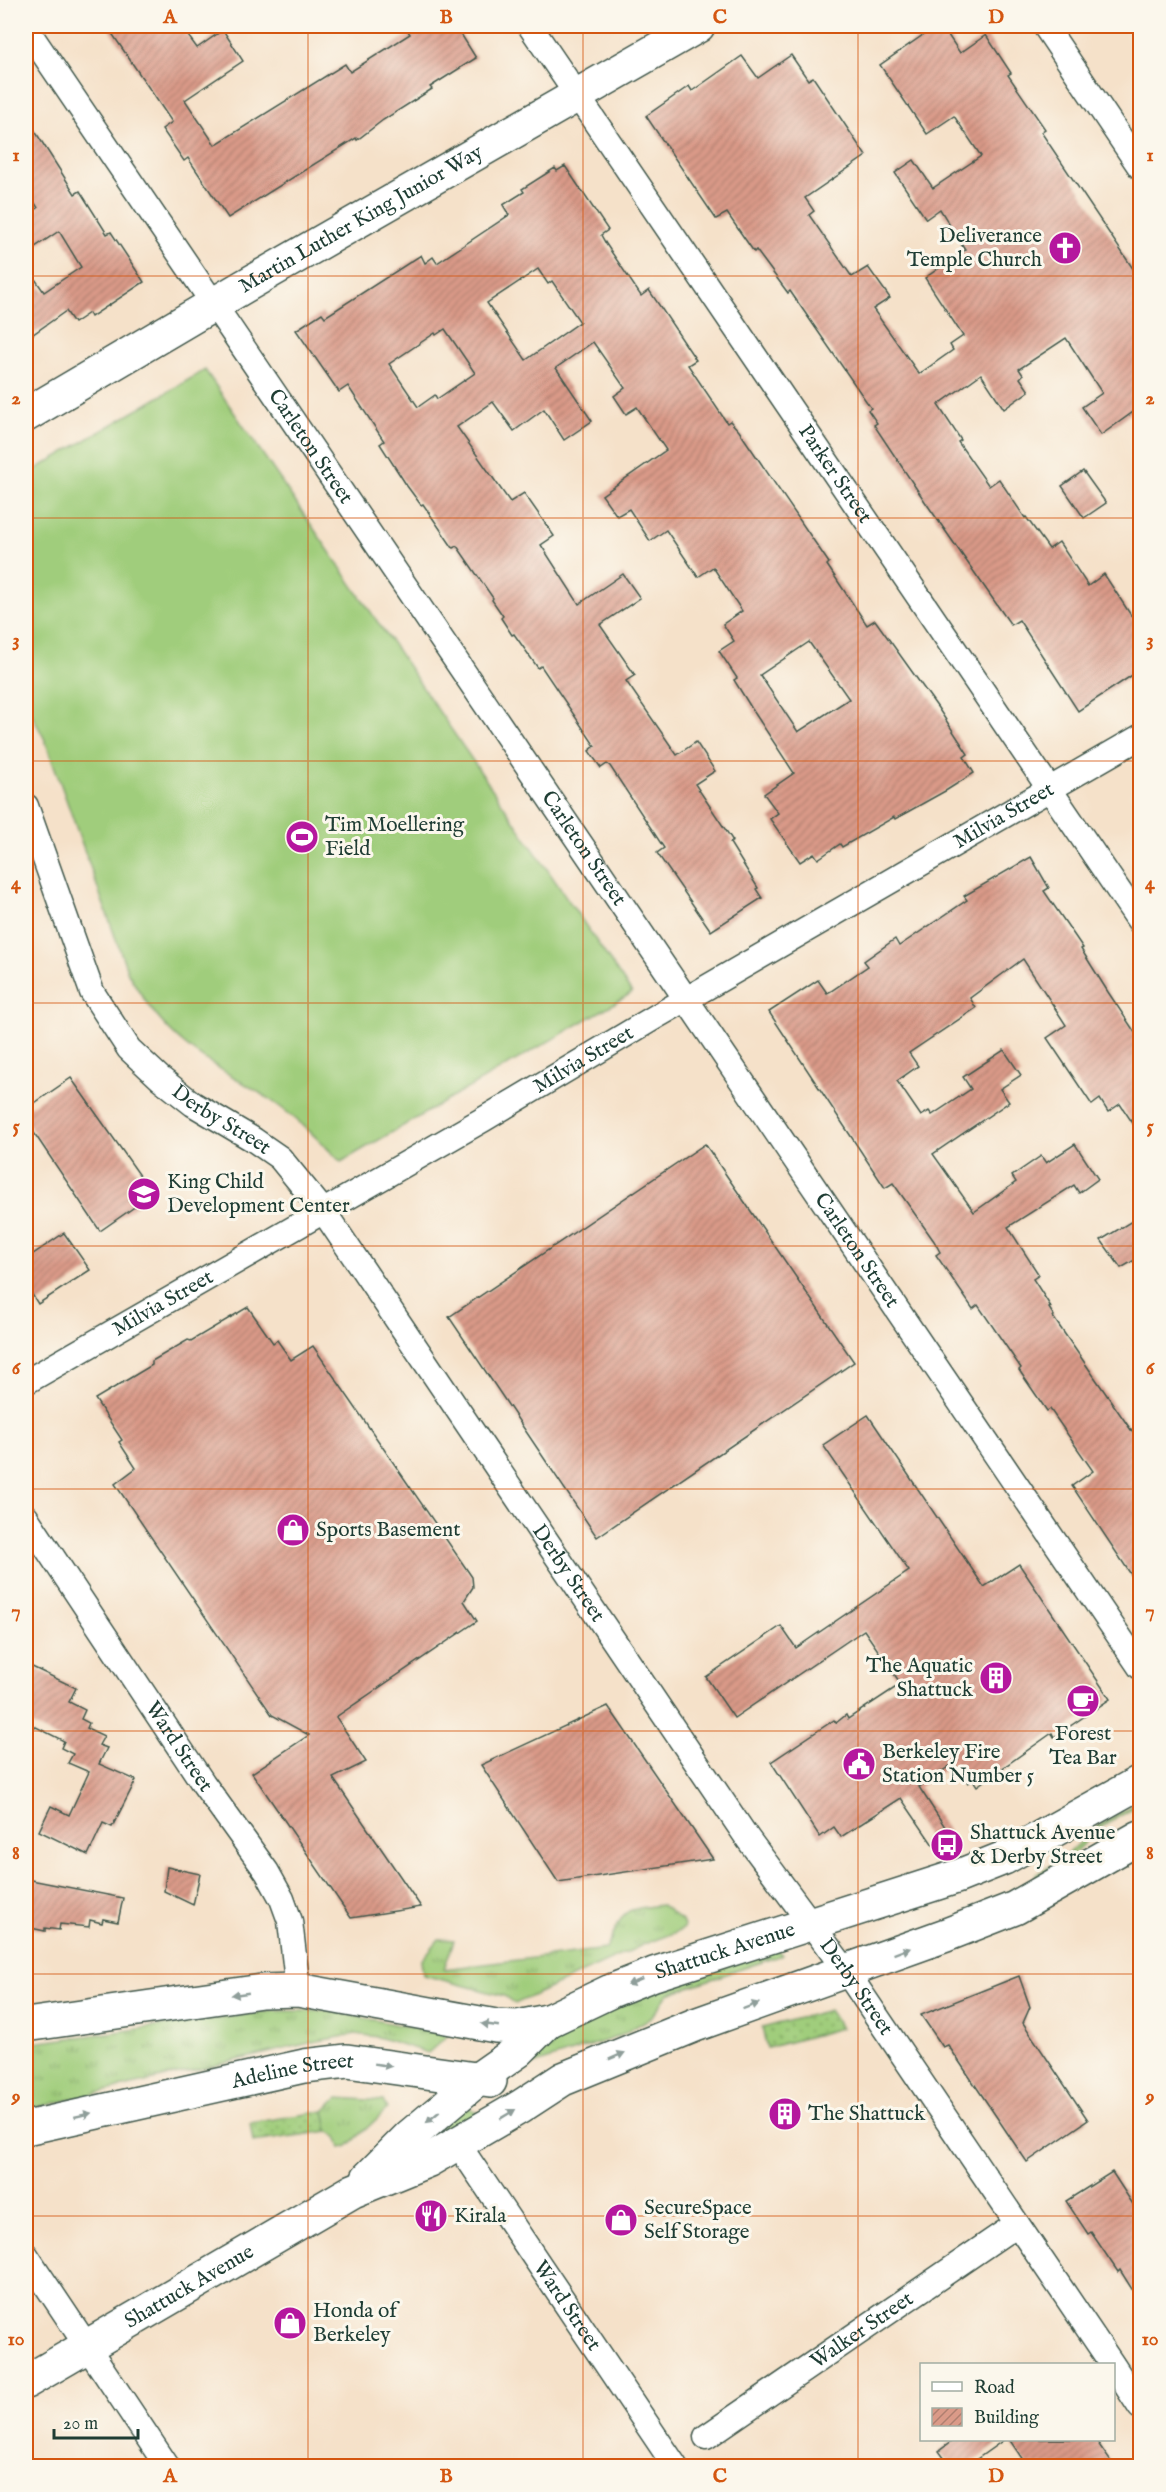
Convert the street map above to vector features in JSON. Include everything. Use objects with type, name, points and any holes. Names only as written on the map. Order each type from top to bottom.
[{"type":"main road","name":"Martin Luther King Junior Way","points":[[26,415],[214,304],[698,26]]},
{"type":"main road","name":"Shattuck Avenue","points":[[353,2192],[410,2136],[478,2079],[518,2051],[548,2021],[611,1991],[654,1974],[954,1878],[1004,1858],[1140,1782]]},
{"type":"main road","name":"Shattuck Avenue","points":[[26,2382],[353,2192],[429,2160],[458,2144],[563,2079],[695,2025],[1015,1908],[1140,1837]]},
{"type":"main road","points":[[26,2025],[254,1992],[298,1990],[496,2026],[518,2027],[548,2021]]},
{"type":"main road","name":"Adeline Street","points":[[26,2128],[273,2073],[347,2061],[515,2085],[563,2079]]},
{"type":"street","name":"Parker Street","points":[[530,26],[1140,922]]},
{"type":"street","points":[[1045,26],[1140,167]]},
{"type":"street","name":"Carleton Street","points":[[26,28],[1140,1667]]},
{"type":"street","name":"Milvia Street","points":[[26,1382],[324,1212],[1140,737]]},
{"type":"street","name":"Derby Street","points":[[26,806],[92,992],[129,1049],[160,1078],[194,1104],[280,1158],[324,1212],[748,1839],[846,1971],[1111,2363]]},
{"type":"street","name":"Ward Street","points":[[26,1517],[203,1783],[267,1872],[282,1899],[290,1921],[298,1990]]},
{"type":"street","name":"Ward Street","points":[[458,2144],[675,2466]]},
{"type":"street","name":"Walker Street","points":[[706,2437],[1017,2224]]},
{"type":"street","points":[[26,2255],[167,2466]]},
{"type":"street","name":"Derby Street","points":[[1115,2369],[1140,2407]]},
{"type":"green space","name":"Tim Moellering Field","points":[[205,370],[632,993],[341,1162],[279,1106],[206,1060],[182,1042],[148,1004],[128,973],[45,740],[26,703],[26,475]]},
{"type":"green space","points":[[1140,1800],[1140,1804],[1098,1829],[1062,1865],[1033,1882],[1035,1875],[1062,1859],[1094,1828]]},
{"type":"green space","points":[[662,1905],[682,1921],[684,1926],[682,1930],[647,1943],[515,2004],[504,1996],[423,1975],[421,1961],[439,1939],[454,1940],[444,1969],[606,1949],[625,1914],[637,1909]]},
{"type":"green space","points":[[778,1950],[782,1955],[668,1994],[652,2017],[620,2036],[530,2066],[522,2064],[524,2056],[649,1990]]},
{"type":"green space","points":[[829,2010],[841,2028],[767,2048],[762,2028]]},
{"type":"green space","points":[[273,2011],[330,2011],[448,2035],[428,2053],[378,2037],[356,2034],[26,2110],[26,2044]]},
{"type":"green space","points":[[338,2098],[383,2101],[387,2109],[348,2146],[341,2148],[334,2134],[328,2131],[324,2111]]},
{"type":"green space","points":[[463,2105],[482,2115],[428,2148],[423,2142]]},
{"type":"green space","points":[[324,2111],[328,2131],[253,2142],[250,2123]]},
{"type":"building","points":[[107,26],[181,26],[197,48],[223,30],[243,61],[185,100],[215,145],[345,64],[350,72],[410,34],[405,26],[456,26],[476,58],[430,87],[432,89],[383,120],[357,140],[356,138],[228,218],[188,158],[184,161],[162,129],[172,122]]},
{"type":"building","points":[[936,26],[942,26],[960,53],[986,35],[1011,73],[1008,75],[1045,129],[1041,132],[1140,279],[1140,407],[1101,435],[1082,407],[1102,393],[1066,338],[1019,369],[1023,375],[1020,378],[1029,391],[1004,409],[981,374],[938,405],[961,440],[958,442],[989,486],[999,479],[1049,549],[1059,542],[1088,586],[1104,574],[1140,629],[1140,670],[1078,711],[1019,620],[1011,625],[926,503],[874,425],[877,423],[868,410],[871,408],[790,291],[788,293],[756,250],[754,252],[727,213],[716,219],[646,116],[689,86],[692,91],[742,56],[758,78],[791,55],[808,80],[813,77],[866,156],[805,198],[814,211],[809,215],[852,277],[868,267],[890,298],[873,309],[919,374],[953,350],[950,345],[963,336],[925,278],[965,250],[940,209],[926,219],[895,173],[914,160],[933,188],[981,156],[954,116],[927,134],[880,65]]},
{"type":"building","points":[[26,117],[75,194],[80,191],[107,234],[111,232],[144,282],[91,317],[89,313],[74,323],[66,311],[26,339],[26,266],[44,292],[81,267],[59,231],[26,253],[26,216],[38,208],[26,188]]},
{"type":"building","points":[[565,166],[608,230],[601,235],[641,296],[649,290],[696,360],[688,365],[727,423],[730,421],[739,431],[829,563],[827,565],[867,625],[875,620],[938,708],[968,754],[964,757],[974,773],[842,847],[840,844],[818,859],[814,853],[800,862],[770,819],[778,813],[764,794],[794,773],[734,680],[737,678],[719,651],[734,641],[723,624],[742,611],[713,567],[698,577],[666,530],[650,541],[629,509],[617,516],[602,495],[666,450],[637,407],[626,414],[614,396],[625,388],[593,342],[556,368],[592,421],[564,440],[544,409],[514,431],[493,402],[457,427],[510,502],[524,493],[554,536],[541,545],[579,604],[623,574],[640,598],[600,625],[635,675],[626,681],[677,755],[696,742],[715,771],[695,784],[733,841],[730,843],[762,898],[711,931],[657,853],[664,848],[610,766],[607,764],[601,768],[589,751],[595,746],[541,666],[538,668],[514,634],[512,635],[501,618],[503,616],[492,600],[493,598],[457,546],[453,548],[423,504],[421,505],[407,486],[380,444],[384,441],[348,386],[339,392],[296,330],[322,313],[325,317],[421,255],[425,263],[433,257],[437,263],[509,215],[503,205],[524,192],[522,189],[555,168],[557,171]],"holes":[[[538,269],[548,284],[552,281],[580,322],[526,360],[487,303]],[[445,329],[475,373],[437,399],[435,395],[418,407],[389,364],[435,333],[436,335]],[[809,642],[849,699],[798,732],[760,675]]]},
{"type":"building","points":[[1083,471],[1106,503],[1084,518],[1062,486]]},
{"type":"building","points":[[1031,857],[1049,888],[1044,891],[1083,948],[1081,949],[1140,1040],[1140,1134],[1120,1104],[1108,1112],[1100,1099],[1092,1105],[1047,1038],[1066,1025],[1023,959],[970,998],[976,1008],[909,1053],[918,1066],[897,1081],[921,1116],[929,1111],[932,1115],[971,1089],[963,1077],[1004,1050],[1021,1075],[1000,1089],[1009,1102],[933,1154],[974,1212],[1016,1182],[1012,1176],[1041,1156],[1046,1163],[1075,1144],[1098,1179],[1079,1193],[1074,1185],[1008,1227],[1039,1275],[1033,1279],[1051,1307],[1049,1308],[1053,1317],[1140,1443],[1140,1588],[1072,1486],[1093,1471],[1050,1409],[1047,1411],[978,1305],[973,1309],[936,1255],[940,1252],[934,1241],[893,1183],[885,1188],[769,1012],[818,980],[827,993],[831,991],[868,966],[864,961],[895,939],[899,946],[967,900],[964,896]]},
{"type":"building","points":[[71,1078],[153,1194],[100,1231],[26,1121],[26,1109]]},
{"type":"building","points":[[705,1144],[854,1362],[597,1537],[449,1317]]},
{"type":"building","points":[[1140,1216],[1140,1257],[1121,1268],[1101,1240]]},
{"type":"building","points":[[64,1233],[90,1270],[38,1304],[26,1285],[26,1259]]},
{"type":"building","name":"Sports Basement","points":[[248,1307],[273,1343],[277,1340],[291,1360],[313,1346],[472,1577],[473,1587],[464,1601],[477,1621],[336,1717],[366,1762],[333,1778],[421,1907],[351,1918],[252,1773],[309,1735],[272,1715],[115,1484],[136,1468],[119,1442],[122,1440],[95,1399],[152,1365],[152,1361]]},
{"type":"building","points":[[868,1415],[984,1587],[1019,1564],[1110,1699],[1054,1737],[1052,1733],[977,1786],[973,1780],[968,1783],[954,1763],[919,1787],[949,1833],[933,1845],[901,1798],[841,1837],[834,1827],[820,1837],[771,1762],[834,1720],[836,1723],[846,1715],[848,1719],[901,1684],[864,1630],[734,1718],[706,1677],[781,1626],[796,1648],[909,1571],[823,1445]]},
{"type":"building","points":[[26,1664],[76,1688],[69,1702],[85,1710],[81,1719],[89,1723],[87,1728],[104,1736],[99,1745],[107,1748],[99,1764],[136,1780],[112,1827],[103,1823],[88,1855],[39,1831],[51,1806],[69,1815],[89,1772],[68,1763],[73,1754],[61,1748],[64,1741],[26,1722]]},
{"type":"building","points":[[608,1706],[713,1859],[558,1882],[481,1765]]},
{"type":"building","points":[[167,1867],[200,1874],[193,1905],[164,1891]]},
{"type":"building","points":[[26,1879],[123,1898],[118,1922],[103,1919],[102,1923],[90,1920],[89,1927],[60,1924],[59,1930],[45,1928],[45,1931],[26,1927]]},
{"type":"building","points":[[1019,1976],[1030,2007],[1023,2023],[1088,2120],[1027,2162],[948,2045],[943,2047],[921,2015]]},
{"type":"building","points":[[1112,2172],[1140,2215],[1140,2302],[1120,2270],[1118,2272],[1091,2232],[1088,2234],[1066,2201]]},
{"type":"building","points":[[952,2441],[1002,2441],[967,2466],[950,2466],[939,2451]]},
{"type":"building","points":[[1010,2441],[1096,2441],[1114,2466],[1027,2466]]},
{"type":"place","name":"Deliverance Temple Church","points":[[1065,248]]},
{"type":"place","name":"Tim Moellering Field","points":[[302,837]]},
{"type":"place","name":"King Child Development Center","points":[[144,1194]]},
{"type":"place","name":"Sports Basement","points":[[293,1530]]},
{"type":"place","name":"The Aquatic Shattuck","points":[[996,1678]]},
{"type":"place","name":"Forest Tea Bar","points":[[1083,1701]]},
{"type":"place","name":"Berkeley Fire Station Number 5","points":[[859,1764]]},
{"type":"place","name":"Shattuck Avenue & Derby Street","points":[[947,1845]]},
{"type":"place","name":"The Shattuck","points":[[785,2114]]},
{"type":"place","name":"Kirala","points":[[431,2216]]},
{"type":"place","name":"SecureSpace Self Storage","points":[[621,2220]]},
{"type":"place","name":"Honda of Berkeley","points":[[290,2323]]}]
